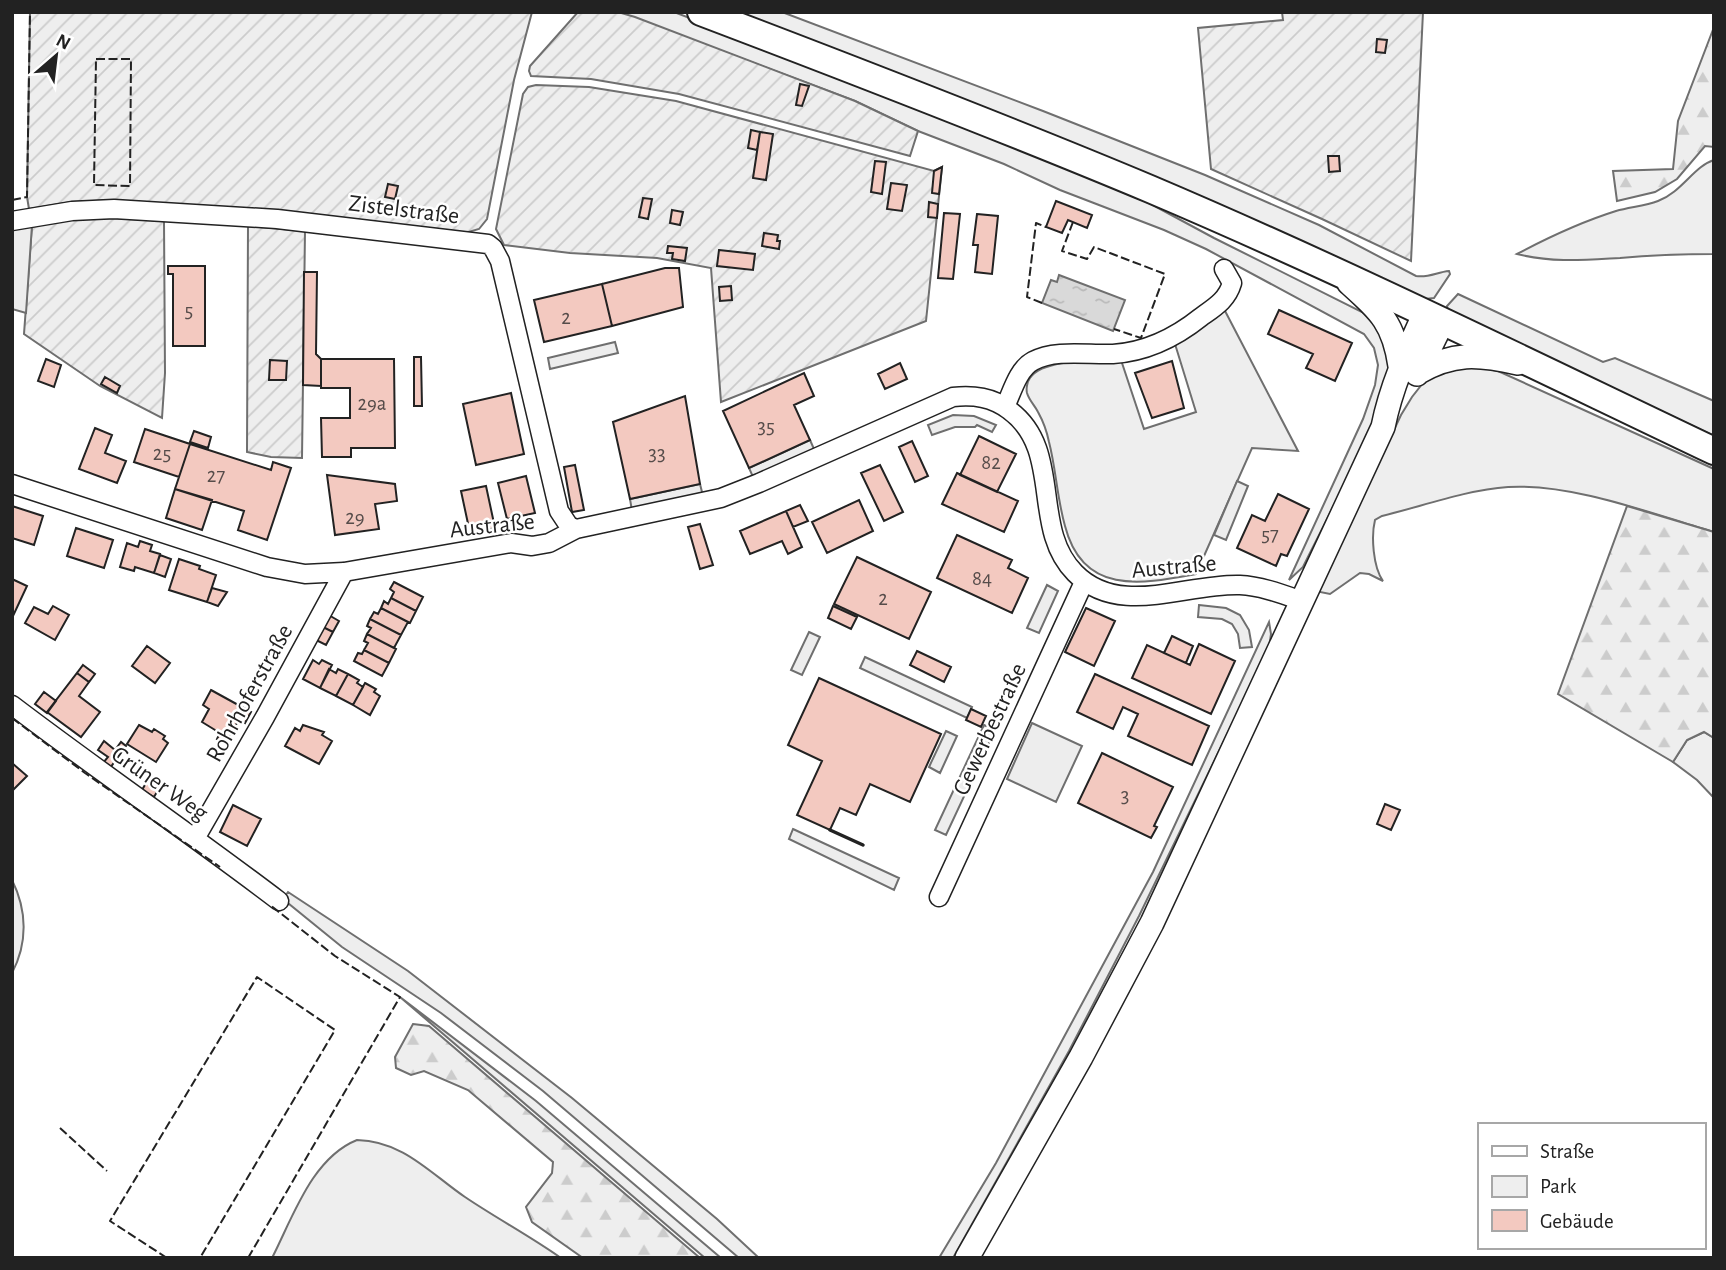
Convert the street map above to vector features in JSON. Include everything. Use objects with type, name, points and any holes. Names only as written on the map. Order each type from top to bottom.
[{"type":"highway","points":[[701,12],[1151,190],[1433,318],[1714,451]]},
{"type":"main road","points":[[1341,276],[1370,301],[1388,322],[1409,369]]},
{"type":"main road","points":[[967,1258],[1074,1069],[1152,923],[1382,427],[1401,403],[1409,369],[1433,318]]},
{"type":"main road","points":[[1409,369],[1459,356],[1493,357],[1540,369]]},
{"type":"street","name":"Zistelstraße","points":[[12,221],[72,211],[114,209],[277,219],[488,244],[500,261],[559,511],[569,526],[576,529]]},
{"type":"street","points":[[1005,407],[1024,369],[1033,361],[1049,356],[1133,351],[1165,341],[1192,325],[1228,296],[1233,283],[1224,268]]},
{"type":"street","name":"Austraße","points":[[12,484],[267,567],[305,574],[344,572],[511,543],[532,546],[549,543],[576,529],[721,498],[953,397],[973,395],[1005,407],[1024,421],[1043,467],[1052,533],[1057,549],[1064,561],[1084,582],[1115,595],[1158,595],[1240,585],[1302,601]]},
{"type":"street","name":"Rohrhoferstraße","points":[[196,837],[344,572]]},
{"type":"street","name":"Gewerbestraße","points":[[939,897],[1084,582]]},
{"type":"street","name":"Grüner Weg","points":[[12,705],[91,765],[196,837],[279,901]]},
{"type":"green space","points":[[30,12],[532,12],[514,80],[487,219],[479,229],[465,233],[114,200],[71,202],[29,209]]},
{"type":"green space","points":[[578,12],[618,12],[635,17],[855,101],[918,131],[910,156],[679,94],[591,79],[531,76],[530,66]]},
{"type":"green space","points":[[618,12],[674,12],[859,83],[1149,203],[1368,315],[1380,328],[1388,344],[1391,357],[1389,374],[1370,429],[1303,567],[1289,580],[1363,419],[1375,385],[1378,365],[1374,348],[1364,334],[1206,249],[1164,230],[918,131],[855,101]]},
{"type":"green space","points":[[731,12],[782,12],[1205,175],[1319,225],[1416,276],[1449,271],[1450,274],[1434,298],[1425,299]]},
{"type":"green space","points":[[1282,12],[1423,12],[1411,261],[1211,169],[1198,28],[1283,20]]},
{"type":"green space","points":[[1714,27],[1714,147],[1705,146],[1677,179],[1655,192],[1617,201],[1613,171],[1673,169],[1678,121]]},
{"type":"green space","points":[[528,87],[589,87],[676,101],[934,171],[942,167],[926,321],[721,402],[711,268],[657,258],[570,253],[504,245],[496,229],[523,94]]},
{"type":"green space","points":[[1714,160],[1714,254],[1568,260],[1517,254],[1590,220],[1658,201],[1674,192],[1700,168]]},
{"type":"green space","points":[[71,219],[164,221],[165,373],[162,418],[100,386],[24,334],[32,225]]},
{"type":"green space","points":[[248,226],[305,231],[302,458],[271,457],[247,452]]},
{"type":"green space","points":[[1458,294],[1603,362],[1615,358],[1714,401],[1714,436],[1448,311],[1447,306]]},
{"type":"green space","points":[[1224,309],[1298,451],[1252,448],[1196,574],[1136,582],[1100,575],[1085,564],[1074,549],[1065,526],[1047,434],[1027,393],[1029,380],[1046,367],[1058,364],[1121,360],[1144,429],[1196,412],[1175,344]]},
{"type":"green space","points":[[1459,363],[1498,371],[1714,469],[1714,532],[1639,509],[1559,490],[1508,487],[1476,491],[1375,520],[1374,551],[1383,581],[1360,573],[1330,594],[1320,592],[1401,415],[1423,383]]},
{"type":"green space","points":[[1627,506],[1714,532],[1714,738],[1704,732],[1687,740],[1673,762],[1558,694]]},
{"type":"green space","points":[[1269,622],[1269,648],[1139,916],[1069,1051],[953,1258],[939,1258],[996,1163],[1153,872]]},
{"type":"green space","points":[[1704,732],[1714,738],[1714,798],[1697,780],[1673,762],[1687,740]]},
{"type":"green space","points":[[12,880],[21,903],[24,926],[21,950],[12,973]]},
{"type":"green space","points":[[288,892],[408,971],[572,1098],[717,1219],[759,1258],[739,1258],[543,1091],[441,1013],[342,947],[283,899]]},
{"type":"green space","points":[[400,997],[536,1101],[721,1258],[705,1258]]},
{"type":"green space","points":[[413,1024],[429,1026],[700,1258],[583,1258],[532,1222],[526,1207],[552,1173],[553,1162],[468,1090],[424,1071],[411,1075],[396,1068],[395,1057]]},
{"type":"green space","points":[[357,1140],[388,1146],[402,1152],[465,1197],[561,1258],[272,1258],[296,1207],[316,1174],[341,1149]]},
{"type":"shaded area","points":[[32,225],[26,313],[12,309],[12,229]]},
{"type":"shaded area","points":[[615,342],[618,353],[550,369],[548,358]]},
{"type":"shaded area","points":[[953,415],[974,416],[996,425],[992,432],[977,425],[955,427],[932,435],[928,425]]},
{"type":"shaded area","points":[[810,440],[814,449],[753,477],[749,468]]},
{"type":"shaded area","points":[[1237,481],[1248,486],[1226,540],[1214,535]]},
{"type":"shaded area","points":[[700,484],[703,496],[632,511],[630,499]]},
{"type":"shaded area","points":[[1047,585],[1058,591],[1039,633],[1027,628]]},
{"type":"shaded area","points":[[1199,605],[1226,608],[1240,615],[1249,630],[1252,647],[1240,648],[1238,634],[1232,624],[1222,619],[1198,617]]},
{"type":"shaded area","points":[[809,632],[820,637],[802,675],[791,670]]},
{"type":"shaded area","points":[[865,657],[972,707],[967,718],[860,668]]},
{"type":"shaded area","points":[[1032,723],[1082,746],[1056,802],[1007,779]]},
{"type":"shaded area","points":[[984,725],[995,730],[946,835],[935,830]]},
{"type":"shaded area","points":[[946,731],[957,736],[940,773],[929,767]]},
{"type":"shaded area","points":[[793,829],[899,878],[894,890],[789,839]]},
{"type":"water","points":[[1059,275],[1125,300],[1113,331],[1042,303],[1051,280],[1057,282]]},
{"type":"building","points":[[1377,39],[1387,40],[1385,53],[1376,52]]},
{"type":"building","points":[[800,84],[809,86],[802,106],[796,105]]},
{"type":"building","points":[[751,130],[760,132],[757,150],[748,148]]},
{"type":"building","points":[[760,132],[773,134],[766,180],[753,178]]},
{"type":"building","points":[[1328,156],[1339,156],[1340,171],[1329,172]]},
{"type":"building","points":[[875,161],[886,162],[882,194],[871,192]]},
{"type":"building","points":[[942,167],[939,194],[932,193],[934,171]]},
{"type":"building","points":[[891,183],[907,185],[902,211],[887,209]]},
{"type":"building","points":[[388,184],[398,186],[395,199],[385,197]]},
{"type":"building","points":[[643,198],[652,199],[648,219],[639,217]]},
{"type":"building","points":[[1056,201],[1092,215],[1087,228],[1068,220],[1062,233],[1046,227]]},
{"type":"building","points":[[929,202],[938,204],[937,218],[928,217]]},
{"type":"building","points":[[672,210],[683,212],[680,225],[670,223]]},
{"type":"building","points":[[944,213],[960,214],[953,279],[938,278]]},
{"type":"building","points":[[977,214],[998,216],[992,274],[975,272],[978,245],[973,245]]},
{"type":"building","points":[[764,233],[778,235],[779,249],[762,246]]},
{"type":"building","points":[[668,246],[687,248],[685,261],[672,259],[673,253],[667,253]]},
{"type":"building","points":[[719,250],[755,254],[753,270],[717,266]]},
{"type":"building","points":[[168,266],[205,266],[205,346],[173,346],[173,274],[168,274]]},
{"type":"building","points":[[665,268],[679,268],[683,307],[612,326],[602,284]]},
{"type":"building","points":[[304,272],[317,272],[316,354],[321,359],[321,386],[303,385]]},
{"type":"building","points":[[602,284],[612,326],[544,342],[534,300]]},
{"type":"building","points":[[731,286],[732,300],[720,301],[719,287]]},
{"type":"building","points":[[1279,310],[1352,343],[1335,381],[1306,368],[1313,354],[1268,334]]},
{"type":"building","points":[[414,357],[421,357],[422,406],[414,406]]},
{"type":"building","points":[[46,359],[61,365],[54,387],[38,381]]},
{"type":"building","points":[[321,359],[394,359],[395,448],[351,448],[351,457],[322,457],[321,418],[350,418],[350,388],[321,388]]},
{"type":"building","points":[[270,360],[287,361],[286,380],[269,380]]},
{"type":"building","points":[[1172,361],[1184,408],[1152,418],[1135,373]]},
{"type":"building","points":[[900,363],[907,379],[885,389],[878,374]]},
{"type":"building","points":[[804,373],[814,396],[794,405],[810,440],[749,468],[723,411]]},
{"type":"building","points":[[105,377],[120,386],[117,393],[101,384]]},
{"type":"building","points":[[511,393],[524,454],[476,465],[463,404]]},
{"type":"building","points":[[685,396],[700,484],[630,499],[613,422]]},
{"type":"building","points":[[95,428],[112,435],[105,453],[126,461],[117,483],[79,469]]},
{"type":"building","points":[[145,429],[190,444],[179,477],[134,462]]},
{"type":"building","points":[[194,431],[211,437],[208,448],[190,442]]},
{"type":"building","points":[[979,436],[1016,454],[997,492],[960,475]]},
{"type":"building","points":[[912,441],[928,476],[915,482],[899,447]]},
{"type":"building","points":[[190,444],[271,470],[273,462],[291,468],[267,540],[238,530],[244,511],[175,489]]},
{"type":"building","points":[[575,465],[584,510],[572,512],[564,467]]},
{"type":"building","points":[[880,465],[903,512],[884,521],[861,473]]},
{"type":"building","points":[[957,473],[1018,501],[1004,532],[942,504]]},
{"type":"building","points":[[327,475],[395,484],[397,501],[375,504],[379,529],[335,535]]},
{"type":"building","points":[[526,476],[535,513],[507,519],[498,483]]},
{"type":"building","points":[[486,486],[495,528],[470,533],[461,491]]},
{"type":"building","points":[[175,489],[212,500],[202,530],[166,518]]},
{"type":"building","points":[[1278,494],[1309,509],[1287,556],[1281,554],[1276,566],[1237,548],[1252,515],[1265,521]]},
{"type":"building","points":[[859,500],[873,531],[827,553],[812,522]]},
{"type":"building","points":[[800,505],[808,521],[793,527],[786,511]]},
{"type":"building","points":[[12,506],[43,516],[34,545],[12,538]]},
{"type":"building","points":[[786,511],[802,547],[788,554],[782,541],[750,554],[740,531]]},
{"type":"building","points":[[700,524],[713,565],[700,569],[688,527]]},
{"type":"building","points":[[76,528],[113,540],[104,568],[67,556]]},
{"type":"building","points":[[957,535],[1012,560],[1008,568],[1028,578],[1012,613],[937,578]]},
{"type":"building","points":[[140,541],[152,545],[150,551],[160,554],[154,573],[135,567],[134,571],[120,567],[127,543],[138,547]]},
{"type":"building","points":[[160,555],[171,559],[165,577],[154,573]]},
{"type":"building","points":[[857,557],[931,592],[909,639],[834,604]]},
{"type":"building","points":[[179,559],[216,575],[207,602],[169,590]]},
{"type":"building","points":[[12,579],[27,586],[13,616],[12,616]]},
{"type":"building","points":[[394,582],[423,597],[416,611],[391,598],[394,592],[390,589]]},
{"type":"building","points":[[212,588],[227,592],[218,606],[207,602]]},
{"type":"building","points":[[391,598],[416,611],[410,623],[381,608],[384,601],[388,604]]},
{"type":"building","points":[[53,606],[69,615],[55,640],[25,623],[34,607],[48,614]]},
{"type":"building","points":[[833,606],[857,617],[851,629],[828,618]]},
{"type":"building","points":[[381,608],[408,622],[401,635],[370,619],[374,612],[378,614]]},
{"type":"building","points":[[1086,608],[1115,621],[1094,666],[1065,652]]},
{"type":"building","points":[[327,614],[339,621],[333,632],[321,626]]},
{"type":"building","points":[[370,619],[401,635],[394,648],[367,634],[371,628],[367,626]]},
{"type":"building","points":[[321,626],[333,632],[326,645],[314,639]]},
{"type":"building","points":[[367,634],[396,649],[389,663],[364,650],[368,643],[364,641]]},
{"type":"building","points":[[1172,636],[1193,646],[1186,663],[1164,653]]},
{"type":"building","points":[[1199,644],[1235,661],[1211,714],[1132,678],[1147,645],[1190,665]]},
{"type":"building","points":[[147,646],[170,663],[155,683],[132,666]]},
{"type":"building","points":[[364,650],[389,663],[382,676],[354,661],[358,653],[362,654]]},
{"type":"building","points":[[917,651],[951,667],[944,682],[910,665]]},
{"type":"building","points":[[313,660],[319,664],[322,660],[332,665],[320,688],[303,679]]},
{"type":"building","points":[[83,665],[95,674],[89,682],[77,673]]},
{"type":"building","points":[[329,669],[336,673],[338,669],[348,674],[336,696],[320,688]]},
{"type":"building","points":[[77,673],[89,682],[79,696],[100,712],[81,737],[47,712]]},
{"type":"building","points":[[348,674],[359,680],[357,683],[363,687],[353,705],[336,696]]},
{"type":"building","points":[[1095,674],[1209,726],[1192,765],[1128,736],[1138,714],[1123,707],[1113,729],[1077,712]]},
{"type":"building","points":[[819,678],[941,734],[910,802],[870,784],[856,815],[840,808],[830,830],[797,815],[822,761],[788,745]]},
{"type":"building","points":[[365,683],[376,689],[374,692],[380,696],[370,715],[353,705]]},
{"type":"building","points":[[211,690],[251,712],[245,723],[239,719],[226,744],[217,739],[220,733],[202,722],[209,709],[203,705]]},
{"type":"building","points":[[44,692],[56,701],[47,713],[35,704]]},
{"type":"building","points":[[971,709],[986,716],[981,727],[966,720]]},
{"type":"building","points":[[139,725],[152,732],[154,729],[165,736],[163,739],[168,743],[156,762],[127,744]]},
{"type":"building","points":[[303,725],[324,732],[322,735],[332,741],[319,764],[285,746],[295,728],[300,731]]},
{"type":"building","points":[[104,741],[115,750],[121,742],[126,746],[110,768],[103,763],[108,757],[98,750]]},
{"type":"building","points":[[1102,753],[1173,787],[1151,838],[1078,803]]},
{"type":"building","points":[[12,763],[27,776],[12,791]]},
{"type":"building","points":[[149,778],[161,785],[154,797],[142,790]]},
{"type":"building","points":[[1385,804],[1400,810],[1391,830],[1377,824]]},
{"type":"building","points":[[233,805],[261,819],[247,846],[220,832]]},
{"type":"fence","points":[[12,200],[27,197],[30,12]]},
{"type":"fence","points":[[96,59],[131,59],[130,186],[94,185],[96,59]]},
{"type":"fence","points":[[1073,222],[1062,251],[1087,259],[1094,247],[1165,274],[1141,338],[1114,329]]},
{"type":"fence","points":[[1042,303],[1027,297],[1036,223],[1046,227]]},
{"type":"fence","points":[[12,718],[85,773],[220,867]]},
{"type":"fence","points":[[248,1258],[400,997],[335,956],[270,905]]},
{"type":"fence","points":[[167,1258],[110,1221],[257,977],[335,1030],[200,1258]]},
{"type":"fence","points":[[60,1128],[107,1171]]},
{"type":"wall","points":[[830,830],[863,845]]}]
